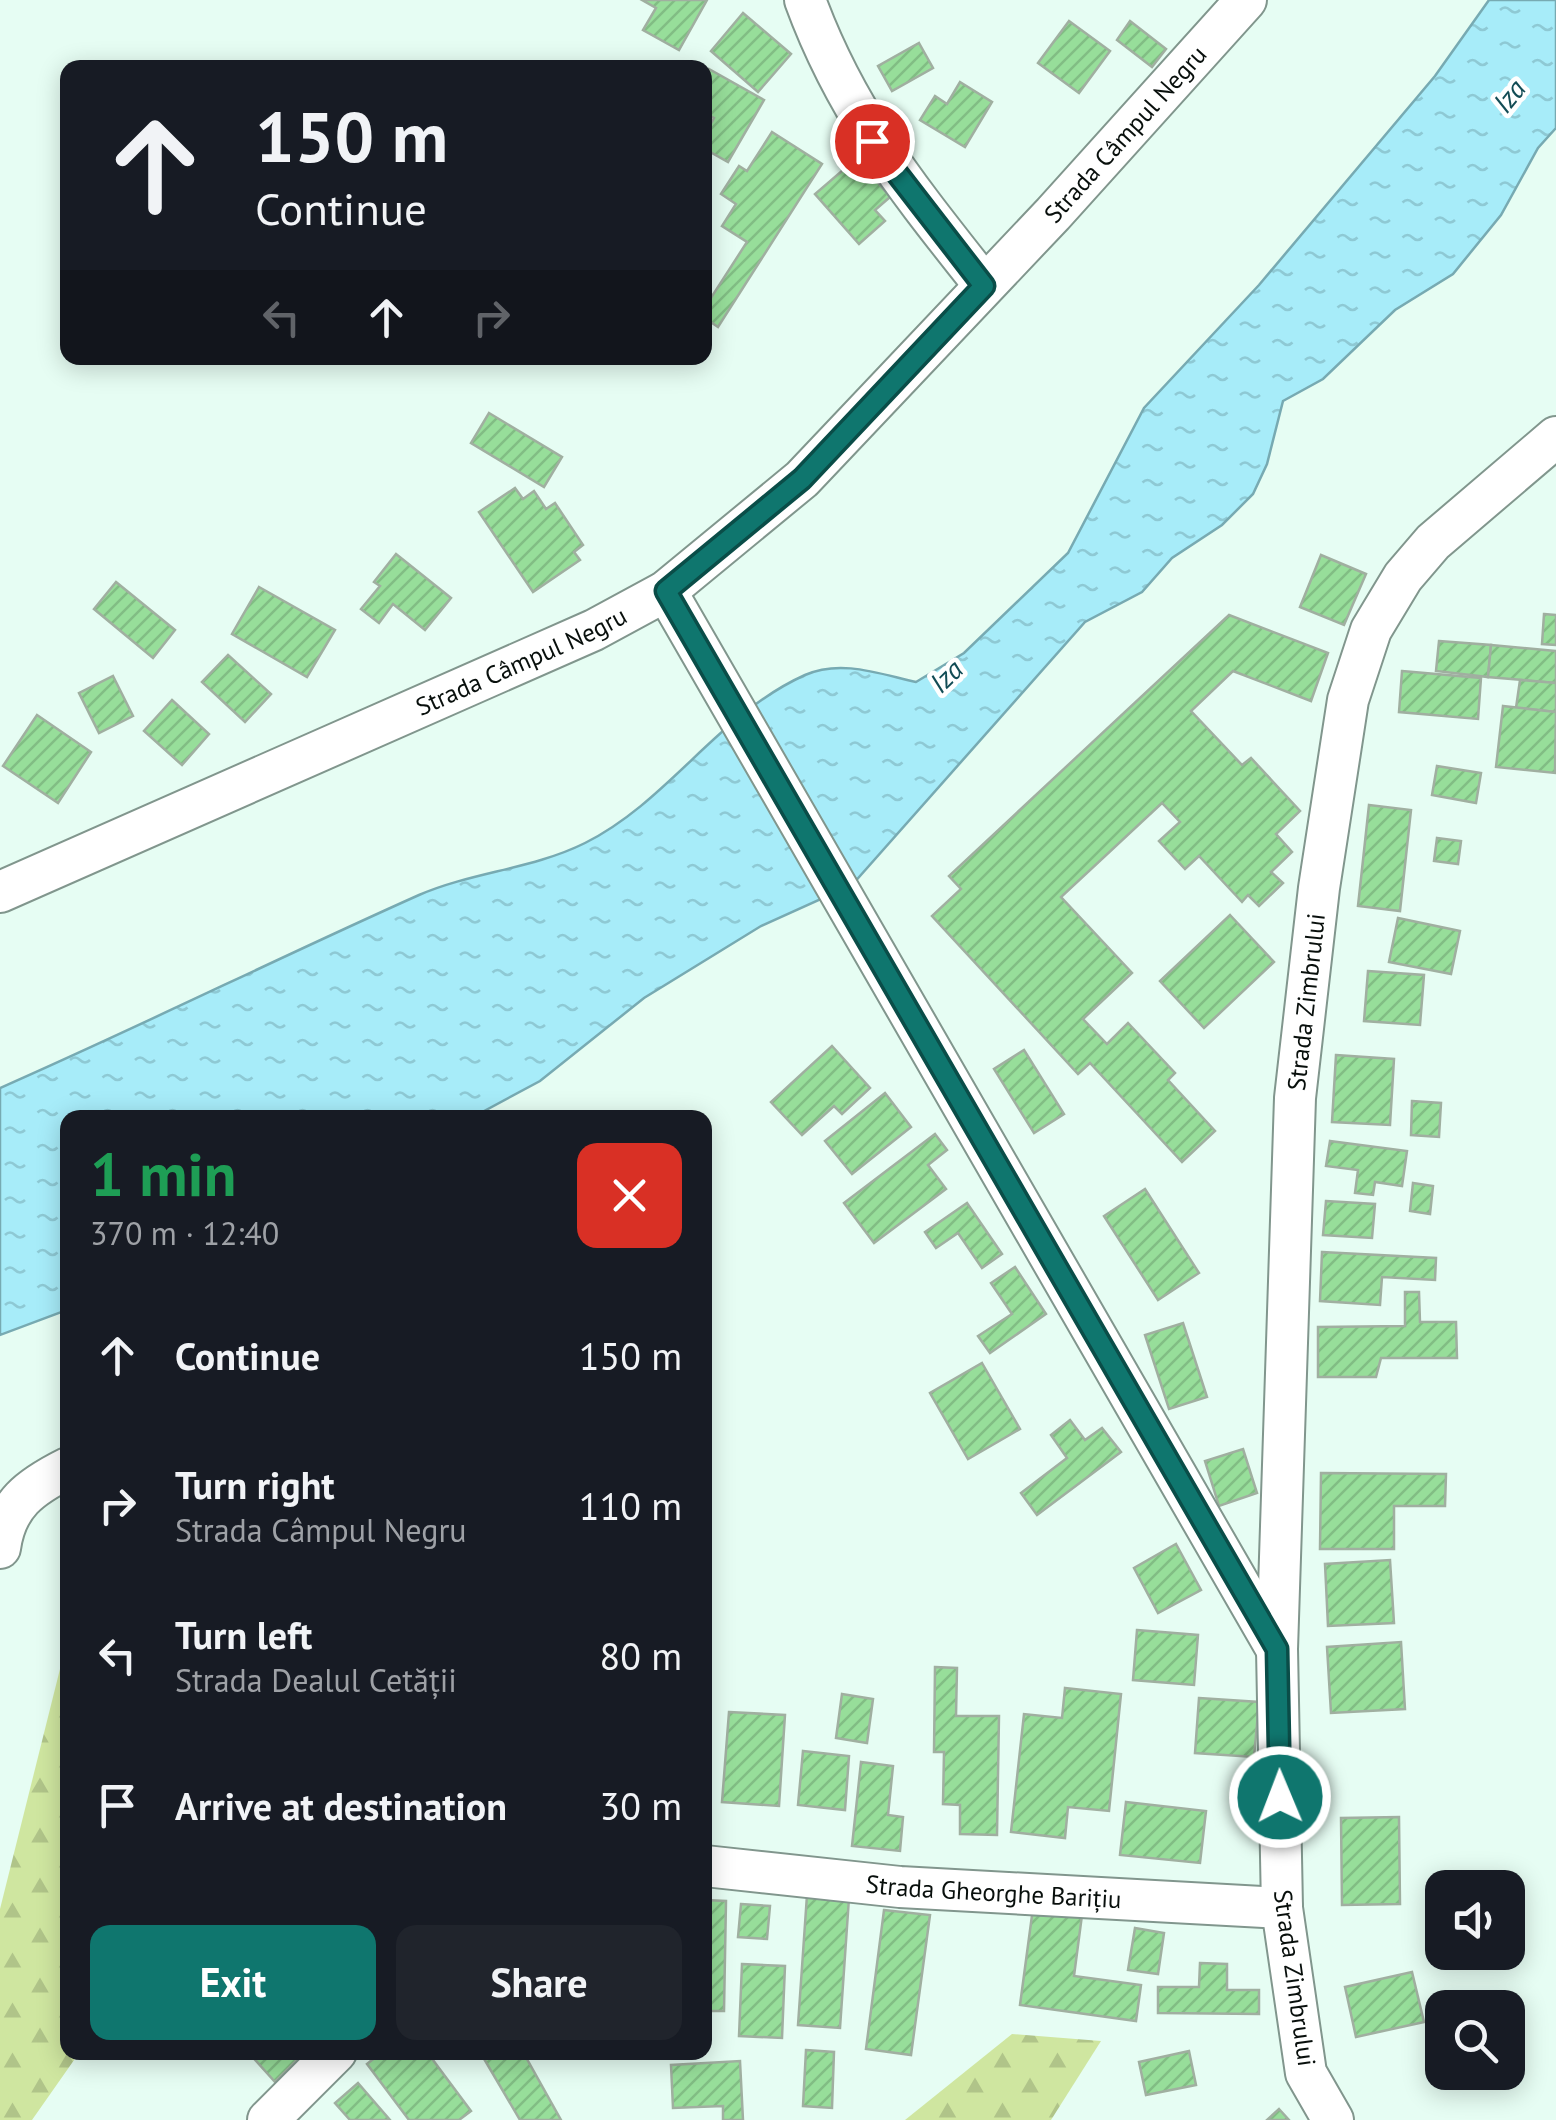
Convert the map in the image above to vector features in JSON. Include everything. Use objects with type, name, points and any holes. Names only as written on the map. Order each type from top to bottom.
[{"type":"street","points":[[805,0],[851,107],[872,141],[984,286]]},
{"type":"street","name":"Strada Câmpul Negru","points":[[0,892],[594,630],[666,591],[802,479],[1246,0]]},
{"type":"street","name":"Strada Zimbrului","points":[[1333,2120],[1306,2073],[1282,1908],[1277,1649],[1295,1098],[1322,870],[1348,700],[1371,630],[1403,578],[1432,542],[1556,438]]},
{"type":"street","name":"Strada Zimbrului","points":[[666,591],[1277,1649]]},
{"type":"street","points":[[0,1548],[3,1524],[23,1492],[60,1472]]},
{"type":"street","name":"Strada Gheorghe Barițiu","points":[[712,1867],[900,1887],[1282,1908]]},
{"type":"street","points":[[268,2120],[328,2060]]},
{"type":"green space","points":[[60,1669],[60,2060],[74,2060],[32,2120],[0,2120],[0,1909]]},
{"type":"green space","points":[[1012,2034],[1101,2041],[1051,2120],[905,2120]]},
{"type":"water","name":"Iza","points":[[1489,0],[1556,0],[1556,128],[1538,148],[1501,215],[1453,274],[1395,310],[1323,379],[1283,401],[1267,464],[1253,494],[1222,525],[1172,558],[1142,592],[1085,622],[852,885],[761,926],[644,998],[540,1081],[486,1110],[60,1110],[60,1313],[0,1335],[0,1088],[419,895],[545,859],[585,843],[643,805],[746,712],[805,675],[846,668],[916,682],[964,653],[1068,553],[1144,408],[1259,285],[1435,76]]},
{"type":"building","points":[[642,0],[707,0],[679,50],[643,30],[656,8]]},
{"type":"building","points":[[743,13],[791,54],[758,92],[711,51]]},
{"type":"building","points":[[1069,21],[1110,51],[1079,93],[1038,63]]},
{"type":"building","points":[[1130,21],[1166,49],[1152,67],[1117,40]]},
{"type":"building","points":[[919,43],[933,68],[892,91],[878,66]]},
{"type":"building","points":[[712,71],[764,100],[728,162],[712,153]]},
{"type":"building","points":[[960,82],[992,102],[965,147],[920,120],[935,96],[947,104]]},
{"type":"building","points":[[772,132],[822,164],[718,327],[712,323],[712,296],[747,242],[722,226],[736,204],[721,194],[739,166],[747,171]]},
{"type":"building","points":[[857,158],[890,197],[875,210],[885,221],[859,244],[815,194]]},
{"type":"building","points":[[489,413],[562,457],[544,487],[471,443]]},
{"type":"building","points":[[515,488],[523,499],[534,491],[546,509],[555,503],[583,545],[574,552],[580,560],[533,592],[479,512]]},
{"type":"building","points":[[396,554],[451,598],[425,630],[393,604],[379,623],[361,609],[380,586],[374,582]]},
{"type":"building","points":[[1321,555],[1366,574],[1344,625],[1300,607]]},
{"type":"building","points":[[116,582],[175,630],[153,658],[94,609]]},
{"type":"building","points":[[259,587],[335,630],[307,677],[232,634]]},
{"type":"building","points":[[1544,614],[1556,615],[1556,645],[1542,644]]},
{"type":"building","points":[[1229,615],[1328,653],[1311,701],[1233,671],[1191,711],[1242,765],[1251,758],[1300,811],[1276,834],[1292,852],[1271,872],[1283,883],[1259,906],[1248,895],[1242,902],[1199,856],[1185,869],[1159,841],[1180,822],[1162,803],[1061,897],[1132,973],[1083,1019],[1107,1044],[1128,1023],[1175,1073],[1168,1080],[1215,1131],[1182,1162],[1090,1063],[1078,1074],[932,916],[961,889],[949,876]]},
{"type":"building","points":[[1439,641],[1491,645],[1488,677],[1436,671]]},
{"type":"building","points":[[1491,645],[1556,651],[1556,683],[1488,677]]},
{"type":"building","points":[[228,655],[271,694],[245,722],[202,682]]},
{"type":"building","points":[[1402,671],[1481,678],[1478,719],[1399,712]]},
{"type":"building","points":[[113,676],[133,716],[99,733],[79,693]]},
{"type":"building","points":[[1520,680],[1556,683],[1556,712],[1516,708]]},
{"type":"building","points":[[172,700],[209,734],[182,765],[144,731]]},
{"type":"building","points":[[1503,706],[1556,712],[1555,773],[1496,767]]},
{"type":"building","points":[[37,715],[91,752],[58,803],[3,766]]},
{"type":"building","points":[[1437,766],[1481,773],[1476,803],[1432,795]]},
{"type":"building","points":[[1369,805],[1411,810],[1400,911],[1358,906]]},
{"type":"building","points":[[1437,838],[1461,841],[1458,864],[1434,861]]},
{"type":"building","points":[[1230,915],[1274,962],[1204,1028],[1160,981]]},
{"type":"building","points":[[1398,918],[1460,931],[1451,974],[1389,962]]},
{"type":"building","points":[[1368,971],[1424,975],[1420,1025],[1364,1021]]},
{"type":"building","points":[[832,1046],[870,1088],[842,1114],[834,1106],[802,1135],[771,1102]]},
{"type":"building","points":[[1024,1050],[1064,1114],[1034,1133],[994,1069]]},
{"type":"building","points":[[1336,1055],[1394,1059],[1390,1125],[1332,1122]]},
{"type":"building","points":[[885,1093],[911,1127],[852,1174],[825,1141]]},
{"type":"building","points":[[1412,1101],[1441,1103],[1439,1137],[1411,1135]]},
{"type":"building","points":[[935,1134],[947,1150],[928,1165],[946,1189],[874,1243],[844,1203]]},
{"type":"building","points":[[1330,1141],[1407,1151],[1402,1186],[1375,1182],[1373,1195],[1355,1193],[1358,1170],[1326,1166]]},
{"type":"building","points":[[1413,1183],[1433,1186],[1430,1214],[1410,1211]]},
{"type":"building","points":[[1145,1189],[1199,1273],[1158,1300],[1104,1216]]},
{"type":"building","points":[[1326,1201],[1375,1204],[1372,1238],[1323,1235]]},
{"type":"building","points":[[967,1203],[1002,1254],[982,1268],[958,1233],[936,1248],[925,1232]]},
{"type":"building","points":[[1322,1252],[1436,1258],[1435,1280],[1382,1277],[1380,1305],[1320,1301]]},
{"type":"building","points":[[1015,1267],[1046,1314],[990,1353],[978,1336],[1012,1314],[991,1283]]},
{"type":"building","points":[[1405,1292],[1419,1292],[1420,1322],[1456,1322],[1457,1358],[1381,1358],[1376,1377],[1318,1377],[1318,1327],[1405,1326]]},
{"type":"building","points":[[1183,1323],[1207,1397],[1169,1409],[1145,1335]]},
{"type":"building","points":[[982,1363],[1020,1429],[968,1459],[930,1393]]},
{"type":"building","points":[[1070,1420],[1085,1440],[1102,1428],[1121,1452],[1037,1515],[1021,1493],[1067,1458],[1051,1435]]},
{"type":"building","points":[[1243,1449],[1257,1493],[1219,1506],[1205,1461]]},
{"type":"building","points":[[1321,1473],[1446,1474],[1445,1506],[1394,1506],[1394,1549],[1320,1549]]},
{"type":"building","points":[[1176,1544],[1201,1590],[1158,1613],[1134,1568]]},
{"type":"building","points":[[1390,1560],[1394,1623],[1328,1626],[1325,1564]]},
{"type":"building","points":[[1137,1630],[1198,1635],[1194,1685],[1133,1680]]},
{"type":"building","points":[[1401,1642],[1405,1709],[1331,1713],[1327,1647]]},
{"type":"building","points":[[935,1667],[957,1668],[956,1716],[999,1716],[997,1835],[960,1834],[960,1805],[943,1804],[944,1752],[934,1752]]},
{"type":"building","points":[[1065,1688],[1121,1694],[1109,1811],[1068,1807],[1065,1838],[1011,1832],[1024,1714],[1062,1718]]},
{"type":"building","points":[[842,1694],[873,1699],[867,1743],[836,1738]]},
{"type":"building","points":[[1199,1698],[1259,1702],[1254,1757],[1195,1753]]},
{"type":"building","points":[[729,1712],[785,1715],[779,1806],[722,1802]]},
{"type":"building","points":[[803,1751],[849,1756],[845,1810],[798,1805]]},
{"type":"building","points":[[861,1762],[893,1766],[888,1815],[903,1817],[900,1851],[852,1846]]},
{"type":"building","points":[[1126,1802],[1206,1811],[1200,1863],[1120,1855]]},
{"type":"building","points":[[1399,1817],[1400,1904],[1342,1905],[1341,1818]]},
{"type":"building","points":[[807,1895],[849,1898],[840,2028],[798,2025]]},
{"type":"building","points":[[712,1900],[726,1901],[724,2011],[712,2011]]},
{"type":"building","points":[[741,1904],[770,1906],[767,1939],[738,1937]]},
{"type":"building","points":[[1033,1908],[1082,1915],[1074,1976],[1141,1985],[1136,2021],[1020,2005]]},
{"type":"building","points":[[884,1910],[930,1915],[911,2055],[866,2049]]},
{"type":"building","points":[[1135,1928],[1164,1933],[1158,1974],[1128,1970]]},
{"type":"building","points":[[1200,1963],[1227,1964],[1227,1990],[1259,1990],[1259,2014],[1158,2013],[1158,1987],[1199,1987]]},
{"type":"building","points":[[742,1964],[785,1966],[782,2038],[739,2036]]},
{"type":"building","points":[[1412,1972],[1424,2022],[1356,2037],[1345,1987]]},
{"type":"building","points":[[806,2050],[834,2052],[832,2108],[803,2106]]},
{"type":"building","points":[[1189,2051],[1196,2085],[1146,2095],[1139,2062]]},
{"type":"building","points":[[255,2060],[297,2060],[275,2082]]},
{"type":"building","points":[[372,2060],[433,2060],[471,2111],[459,2120],[409,2120],[367,2064]]},
{"type":"building","points":[[485,2060],[527,2060],[561,2120],[520,2120]]},
{"type":"building","points":[[740,2061],[743,2120],[723,2120],[723,2106],[673,2108],[671,2065]]},
{"type":"building","points":[[358,2083],[390,2120],[350,2120],[335,2103]]},
{"type":"building","points":[[1279,2109],[1289,2120],[1267,2120]]},
{"type":"route","points":[[872,141],[984,286],[802,479],[666,591],[1277,1649],[1280,1797]]}]
